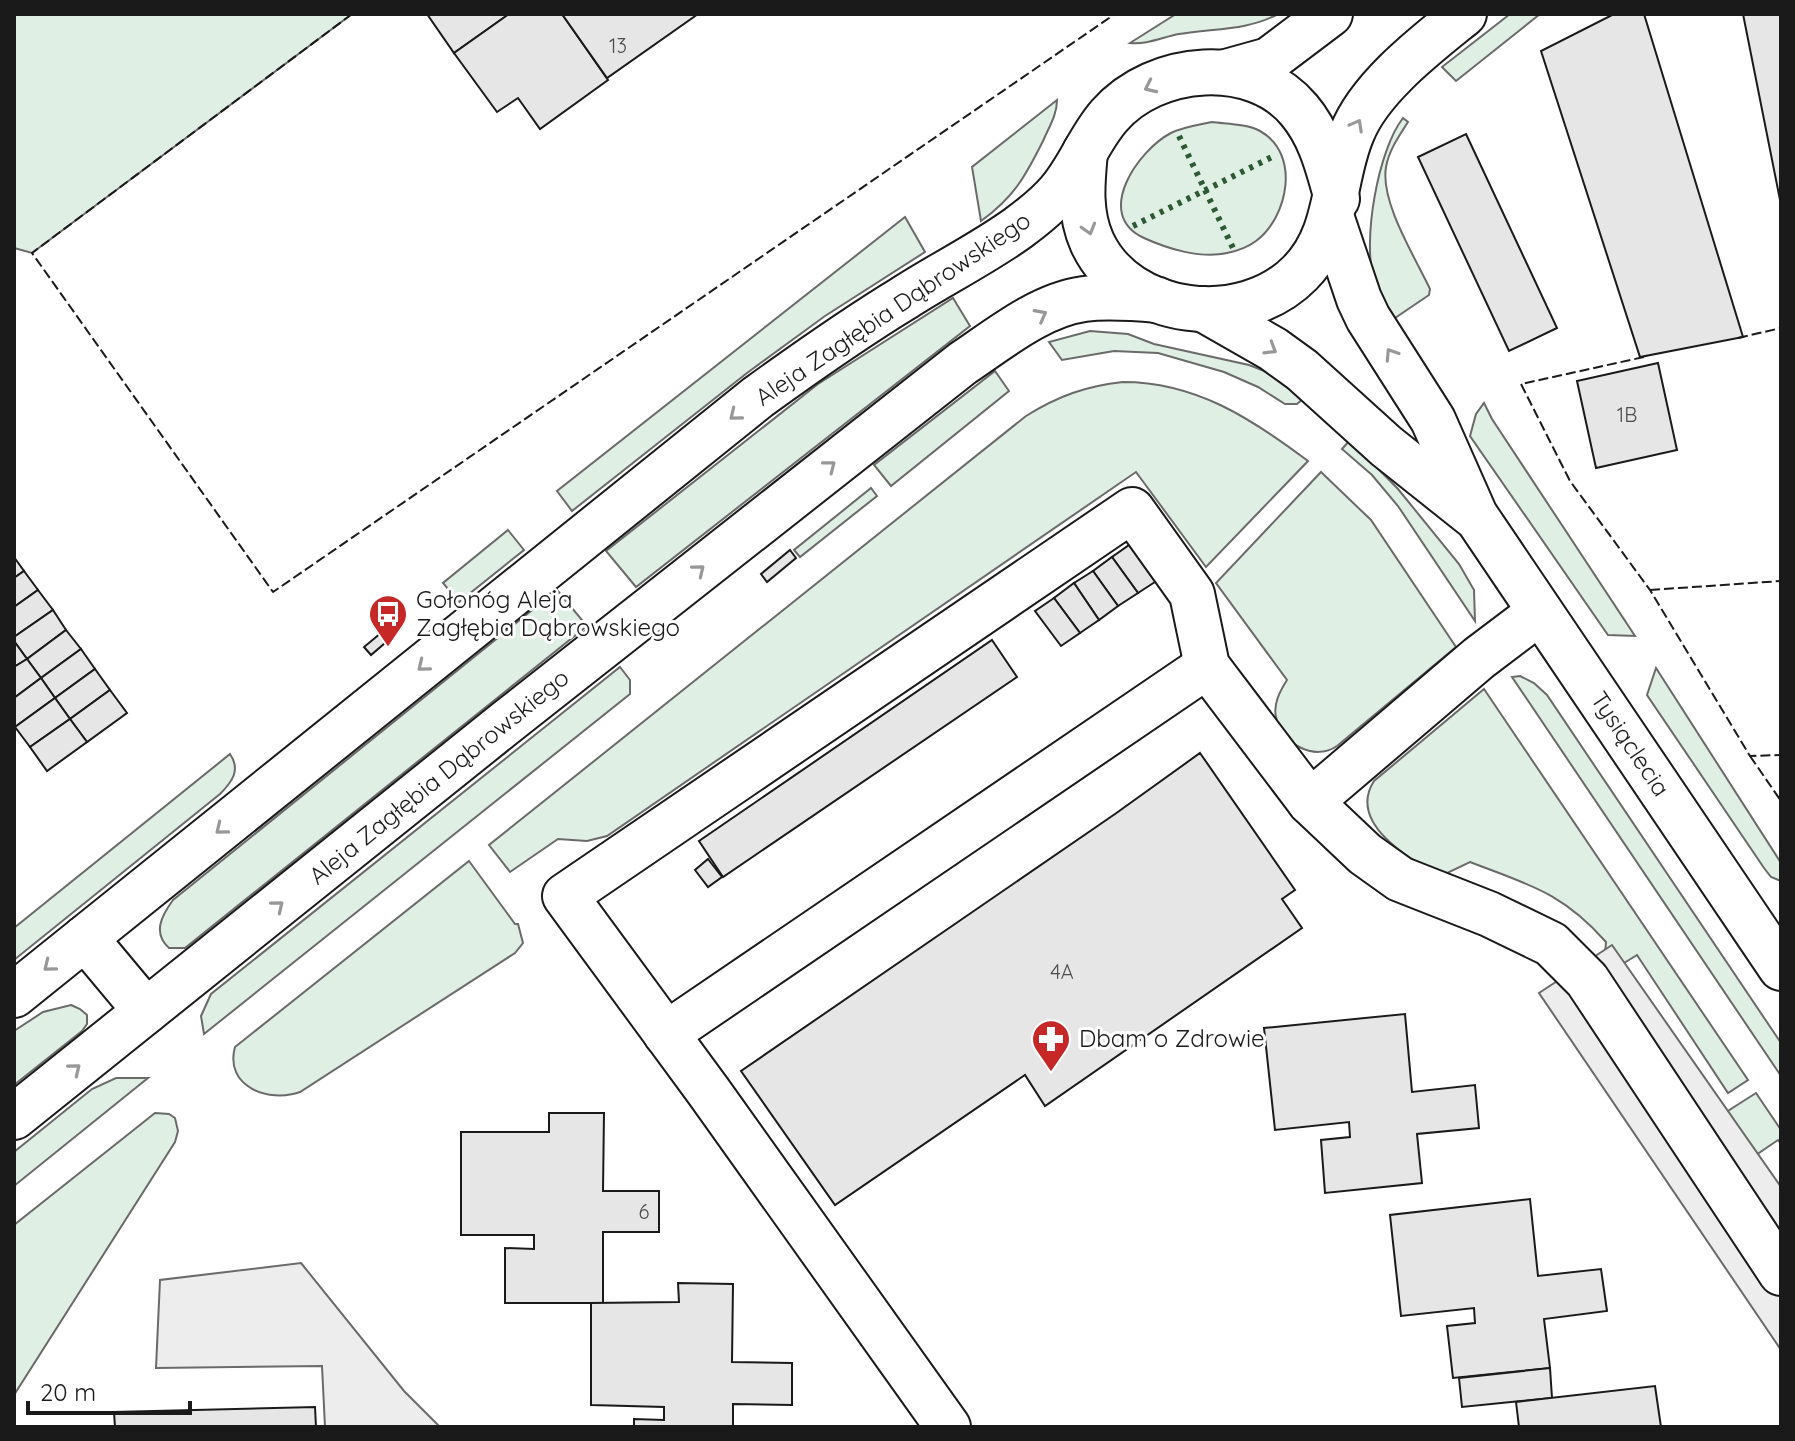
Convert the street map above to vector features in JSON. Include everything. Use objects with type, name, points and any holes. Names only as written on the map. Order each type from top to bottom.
[{"type":"street","points":[[1330,14],[1269,60],[1226,72],[1191,74],[1162,81],[1141,91],[1109,116],[1085,152],[1082,199],[1092,241],[1115,276],[1132,290],[1158,300],[1203,309],[1236,308],[1284,288],[1319,250],[1334,209],[1353,129],[1407,61],[1464,14]]},
{"type":"street","points":[[1226,72],[1268,85],[1299,110],[1320,143],[1334,209]]},
{"type":"street","name":"Aleja Zagłębia Dąbrowskiego","points":[[14,995],[758,397],[856,328],[1014,231],[1041,211],[1060,191],[1085,152]]},
{"type":"street","name":"Tysiąclecia","points":[[1334,209],[1351,280],[1363,309],[1438,428],[1478,519],[1781,968]]},
{"type":"street","name":"Aleja Zagłębia Dąbrowskiego","points":[[14,1117],[497,730],[963,363],[1025,324],[1068,302],[1085,299],[1158,300]]},
{"type":"street","name":"Tysiąclecia","points":[[1203,309],[1273,349],[1302,370],[1386,446],[1478,519]]},
{"type":"street","points":[[948,1427],[565,896],[1132,510],[1192,594],[1207,666],[1310,802],[1365,854],[1400,879],[1489,914],[1551,944],[1587,980],[1781,1273]]},
{"type":"street","points":[[1310,802],[1479,658],[1540,612]]},
{"type":"street","points":[[666,1034],[1207,666]]},
{"type":"street","points":[[85,938],[146,1011]]},
{"type":"green space","points":[[14,14],[352,14],[32,253],[14,248]]},
{"type":"green space","points":[[1176,14],[1278,14],[1242,26],[1130,43]]},
{"type":"green space","points":[[1510,14],[1540,14],[1456,81],[1442,67]]},
{"type":"green space","points":[[1057,100],[1052,121],[1024,176],[1010,195],[981,221],[972,167]]},
{"type":"green space","points":[[1403,118],[1408,122],[1389,155],[1386,167],[1388,196],[1400,229],[1430,289],[1429,295],[1392,320],[1374,280],[1371,220],[1386,151]]},
{"type":"green space","points":[[1212,122],[1260,131],[1273,141],[1281,155],[1285,186],[1276,217],[1267,230],[1256,241],[1242,248],[1206,255],[1163,246],[1129,228],[1122,214],[1121,199],[1126,183],[1146,153],[1171,133]]},
{"type":"green space","points":[[905,217],[925,252],[825,316],[747,373],[572,511],[557,491]]},
{"type":"green space","points":[[953,298],[970,326],[636,587],[606,551],[818,384]]},
{"type":"green space","points":[[1090,331],[1128,334],[1154,344],[1249,365],[1267,372],[1305,397],[1297,404],[1285,404],[1258,387],[1224,372],[1158,353],[1114,351],[1062,360],[1049,342]]},
{"type":"green space","points":[[995,371],[1009,391],[891,486],[874,465]]},
{"type":"green space","points":[[1123,382],[1175,388],[1199,396],[1266,431],[1308,461],[1206,567],[1136,472],[607,836],[587,841],[558,839],[510,872],[489,845],[1026,416],[1073,393]]},
{"type":"green space","points":[[1484,403],[1635,636],[1608,635],[1470,436],[1476,414]]},
{"type":"green space","points":[[1350,440],[1398,489],[1459,564],[1474,590],[1475,621],[1398,506],[1372,475],[1342,449]]},
{"type":"green space","points":[[1321,472],[1371,520],[1456,647],[1337,746],[1318,752],[1300,747],[1284,735],[1275,707],[1287,680],[1216,583]]},
{"type":"green space","points":[[871,488],[877,496],[800,557],[794,550]]},
{"type":"green space","points":[[508,530],[524,550],[459,602],[443,583]]},
{"type":"green space","points":[[557,590],[587,626],[185,948],[169,948],[161,936],[160,924],[173,900]]},
{"type":"green space","points":[[620,667],[630,680],[630,694],[204,1034],[201,1016],[211,994]]},
{"type":"green space","points":[[1656,668],[1781,863],[1781,881],[1771,877],[1764,868],[1647,695]]},
{"type":"green space","points":[[1520,676],[1547,695],[1781,1043],[1781,1076],[1512,677]]},
{"type":"green space","points":[[1484,689],[1748,1080],[1728,1093],[1637,955],[1603,976],[1606,942],[1559,901],[1527,884],[1470,862],[1441,876],[1399,850],[1375,825],[1369,811],[1368,796],[1374,781]]},
{"type":"green space","points":[[230,754],[235,765],[234,776],[220,794],[14,960],[14,928]]},
{"type":"green space","points":[[469,861],[518,924],[523,943],[515,953],[300,1092],[288,1095],[263,1093],[243,1082],[233,1061],[235,1047]]},
{"type":"green space","points":[[71,1005],[87,1015],[87,1024],[14,1085],[14,1031],[43,1012]]},
{"type":"green space","points":[[116,1078],[148,1078],[14,1186],[14,1152],[92,1089]]},
{"type":"green space","points":[[1756,1093],[1781,1130],[1781,1144],[1778,1140],[1750,1159],[1720,1116]]},
{"type":"green space","points":[[155,1113],[169,1114],[175,1118],[178,1131],[175,1142],[14,1395],[14,1225]]},
{"type":"shaded area","points":[[1612,945],[1781,1187],[1781,1350],[1539,993]]},
{"type":"shaded area","points":[[301,1263],[404,1391],[440,1427],[325,1427],[322,1366],[156,1368],[160,1280]]},
{"type":"building","points":[[427,14],[509,14],[454,53]]},
{"type":"building","points":[[509,14],[562,14],[608,80],[540,129],[518,98],[497,112],[454,53]]},
{"type":"building","points":[[562,14],[698,14],[607,78]]},
{"type":"building","points":[[1614,14],[1644,14],[1743,337],[1640,357],[1541,51]]},
{"type":"building","points":[[1743,14],[1781,14],[1781,205]]},
{"type":"building","points":[[1466,134],[1557,328],[1509,351],[1418,157]]},
{"type":"building","points":[[1658,363],[1677,450],[1596,468],[1577,381]]},
{"type":"building","points":[[1132,543],[1158,580],[1138,593],[1112,557]]},
{"type":"building","points":[[790,550],[796,558],[767,582],[761,574]]},
{"type":"building","points":[[14,557],[24,571],[14,578]]},
{"type":"building","points":[[1112,557],[1138,593],[1118,606],[1093,571]]},
{"type":"building","points":[[24,571],[38,590],[14,607],[14,578]]},
{"type":"building","points":[[1093,571],[1118,606],[1099,620],[1074,583]]},
{"type":"building","points":[[1074,583],[1099,620],[1080,633],[1054,598]]},
{"type":"building","points":[[38,590],[53,610],[14,637],[14,607]]},
{"type":"building","points":[[1054,598],[1080,633],[1061,646],[1035,611]]},
{"type":"building","points":[[53,610],[66,630],[27,659],[14,637]]},
{"type":"building","points":[[393,623],[399,631],[371,655],[364,647]]},
{"type":"building","points":[[66,630],[81,649],[41,678],[27,659]]},
{"type":"building","points":[[992,640],[1017,677],[723,877],[699,841]]},
{"type":"building","points":[[14,641],[27,659],[14,667]]},
{"type":"building","points":[[81,649],[95,669],[55,698],[41,678]]},
{"type":"building","points":[[27,659],[41,678],[14,698],[14,667]]},
{"type":"building","points":[[95,669],[110,690],[70,719],[55,698]]},
{"type":"building","points":[[41,678],[55,698],[15,727],[14,698]]},
{"type":"building","points":[[110,690],[127,713],[87,742],[70,719]]},
{"type":"building","points":[[55,698],[70,719],[30,747],[15,727]]},
{"type":"building","points":[[70,719],[87,742],[47,771],[30,747]]},
{"type":"building","points":[[1200,753],[1295,890],[1282,899],[1302,928],[1045,1106],[1025,1075],[835,1205],[741,1071]]},
{"type":"building","points":[[708,859],[722,877],[708,887],[695,870]]},
{"type":"building","points":[[1405,1014],[1412,1092],[1475,1085],[1479,1128],[1417,1134],[1422,1183],[1325,1193],[1321,1140],[1350,1137],[1349,1122],[1275,1130],[1264,1028]]},
{"type":"building","points":[[549,1113],[604,1113],[603,1191],[659,1191],[659,1232],[603,1232],[603,1303],[505,1303],[505,1248],[534,1249],[534,1235],[461,1235],[461,1132],[549,1132]]},
{"type":"building","points":[[1530,1199],[1538,1276],[1601,1269],[1607,1311],[1544,1319],[1550,1368],[1453,1378],[1447,1326],[1475,1323],[1474,1308],[1401,1316],[1390,1215]]},
{"type":"building","points":[[678,1283],[733,1284],[732,1362],[792,1363],[792,1405],[733,1404],[733,1427],[634,1427],[634,1419],[664,1420],[664,1407],[591,1405],[591,1303],[679,1302]]},
{"type":"building","points":[[1550,1368],[1552,1398],[1462,1407],[1459,1378]]},
{"type":"building","points":[[1655,1386],[1661,1427],[1519,1427],[1516,1402]]},
{"type":"building","points":[[315,1407],[316,1427],[115,1427],[114,1412]]},
{"type":"hedge","points":[[1179,136],[1233,248]]},
{"type":"hedge","points":[[1133,226],[1272,157]]},
{"type":"fence","points":[[352,14],[32,253],[273,592],[1115,14]]},
{"type":"fence","points":[[1738,338],[1781,328]]},
{"type":"fence","points":[[1644,357],[1521,384],[1570,481],[1650,590],[1750,756],[1781,755]]},
{"type":"fence","points":[[1650,590],[1781,581]]},
{"type":"fence","points":[[1750,756],[1781,801]]},
{"type":"place","name":"Gołonóg Aleja Zagłębia Dąbrowskiego","points":[[388,648]]},
{"type":"place","name":"Dbam o Zdrowie","points":[[1051,1073]]}]
